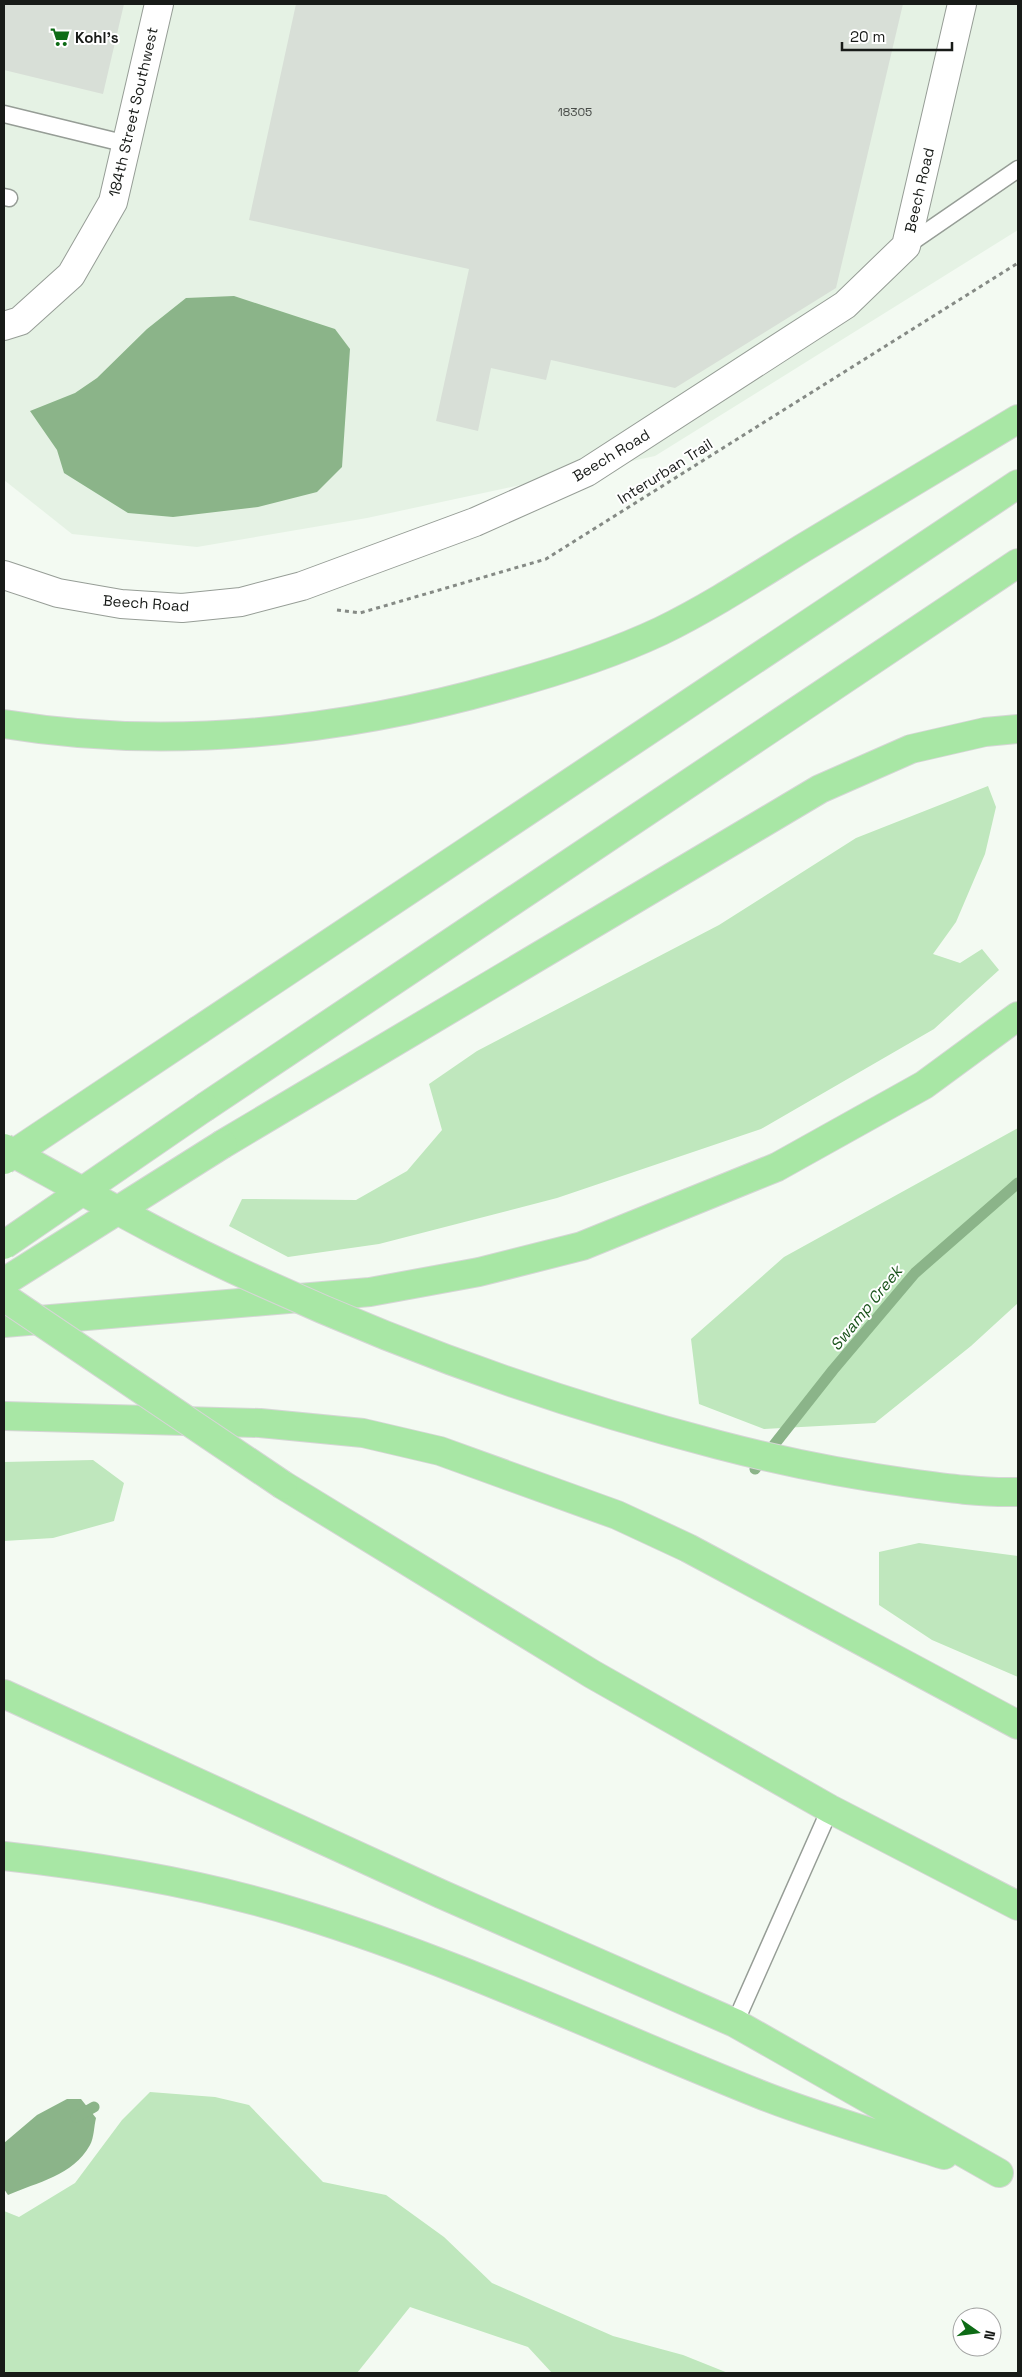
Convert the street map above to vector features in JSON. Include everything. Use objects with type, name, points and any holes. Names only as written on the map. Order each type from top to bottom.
[{"type":"highway","points":[[4,724],[120,734],[187,735],[283,730],[369,718],[452,701],[565,669],[661,631],[738,588],[1018,418]]},
{"type":"highway","points":[[4,1160],[1018,484]]},
{"type":"highway","points":[[4,1245],[205,1107],[1018,564]]},
{"type":"highway","points":[[4,1282],[223,1144],[820,789],[911,749],[985,732],[1018,729]]},
{"type":"highway","points":[[4,1323],[370,1292],[479,1272],[582,1246],[777,1167],[924,1085],[1018,1016]]},
{"type":"highway","points":[[4,1148],[162,1235],[257,1281],[341,1318],[499,1378],[684,1436],[797,1465],[941,1487],[1018,1492]]},
{"type":"highway","points":[[4,1297],[283,1485],[592,1674],[830,1809],[1018,1906]]},
{"type":"highway","points":[[4,1416],[260,1423],[363,1433],[440,1451],[617,1515],[688,1548],[1018,1725]]},
{"type":"highway","points":[[4,1694],[441,1894],[736,2023],[1009,2178]]},
{"type":"highway","points":[[4,1856],[91,1867],[169,1880],[301,1913],[390,1944],[767,2097],[1009,2178]]},
{"type":"street","name":"184th Street Southwest","points":[[4,326],[20,321],[71,275],[113,202],[159,4]]},
{"type":"street","name":"Beech Road","points":[[4,576],[58,593],[121,604],[182,608],[241,602],[302,586],[475,522],[588,472],[845,305],[906,246],[962,4]]},
{"type":"lane","points":[[4,114],[127,144]]},
{"type":"lane","points":[[906,246],[1018,169]]},
{"type":"lane","points":[[736,2023],[830,1809]]},
{"type":"path","name":"Interurban Trail","points":[[302,586],[323,608],[360,613],[546,559],[1018,263]]},
{"type":"shaded area","points":[[4,4],[1018,4],[1018,230],[655,456],[367,518],[197,547],[72,534],[4,480]]},
{"type":"shaded area","points":[[234,296],[335,329],[350,349],[342,467],[317,492],[258,507],[173,517],[128,513],[64,473],[57,450],[30,411],[75,393],[97,378],[147,329],[186,298]]},
{"type":"shaded area","points":[[988,786],[996,807],[985,854],[956,922],[933,954],[960,963],[982,949],[999,970],[934,1029],[761,1129],[557,1198],[379,1244],[288,1257],[229,1226],[242,1199],[356,1200],[407,1171],[442,1130],[429,1084],[477,1051],[719,925],[856,838]]},
{"type":"shaded area","points":[[1018,1128],[1018,1303],[971,1346],[875,1423],[764,1429],[699,1404],[691,1339],[784,1257]]},
{"type":"shaded area","points":[[93,1460],[124,1483],[114,1521],[53,1538],[4,1541],[4,1462]]},
{"type":"shaded area","points":[[919,1543],[1018,1556],[1018,1677],[932,1640],[879,1605],[879,1552]]},
{"type":"shaded area","points":[[150,2092],[215,2097],[249,2105],[323,2182],[386,2195],[444,2237],[492,2283],[613,2336],[683,2355],[728,2373],[552,2373],[528,2347],[410,2307],[357,2373],[4,2373],[4,2211],[19,2217],[75,2183],[122,2120]]},
{"type":"shaded area","points":[[67,2099],[81,2099],[96,2118],[90,2145],[83,2156],[64,2171],[54,2177],[8,2195],[4,2189],[4,2143],[37,2115]]},
{"type":"building","name":"Kohl's","points":[[4,4],[124,4],[103,94],[4,70]]},
{"type":"building","points":[[296,4],[903,4],[836,288],[675,388],[551,360],[546,380],[491,368],[478,431],[436,421],[469,269],[249,220]]},
{"type":"waterway","name":"Swamp Creek","points":[[755,1469],[833,1370],[915,1273],[1018,1183]]},
{"type":"waterway","name":"Swamp Creek","points":[[76,2117],[94,2107]]},
{"type":"place","name":"Kohl's","points":[[60,37]]}]
